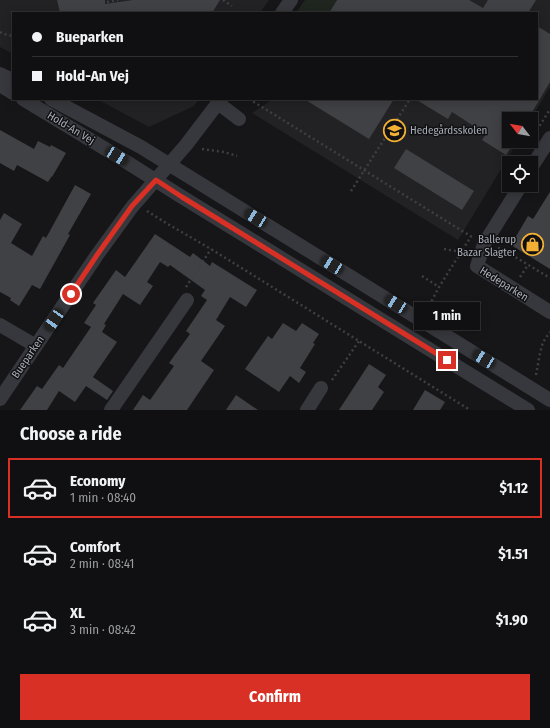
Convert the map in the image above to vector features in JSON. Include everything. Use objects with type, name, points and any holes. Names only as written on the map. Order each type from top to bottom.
[{"type":"street","points":[[283,12],[291,0]]},
{"type":"street","points":[[0,74],[12,80]]},
{"type":"street","points":[[0,85],[12,92]]},
{"type":"street","name":"Hold-An Vej","points":[[25,100],[528,410]]},
{"type":"street","name":"Hold-An Vej","points":[[53,100],[126,138],[550,400]]},
{"type":"street","points":[[219,101],[239,118]]},
{"type":"street","name":"Bueparken","points":[[0,399],[97,255],[135,203],[186,145],[219,101]]},
{"type":"street","points":[[538,157],[550,138]]},
{"type":"street","name":"Hedeparken","points":[[517,192],[484,244],[477,266],[550,312]]},
{"type":"street","points":[[111,410],[187,300]]},
{"type":"street","points":[[0,325],[36,346]]},
{"type":"street","points":[[307,410],[321,388]]},
{"type":"path","points":[[108,2],[118,0]]},
{"type":"path","points":[[223,0],[232,6]]},
{"type":"path","points":[[0,32],[12,36]]},
{"type":"path","points":[[251,100],[484,244],[502,249],[550,278]]},
{"type":"path","points":[[351,191],[409,100]]},
{"type":"path","points":[[538,128],[550,109]]},
{"type":"path","points":[[202,149],[224,152],[237,156]]},
{"type":"path","points":[[135,203],[470,410]]},
{"type":"path","points":[[422,320],[439,287],[471,236]]},
{"type":"path","points":[[187,300],[180,294],[211,249]]},
{"type":"path","points":[[444,249],[461,252]]},
{"type":"path","points":[[422,276],[439,287]]},
{"type":"path","points":[[535,377],[543,342],[550,332]]},
{"type":"path","points":[[321,388],[327,386],[359,341]]},
{"type":"shaded area","points":[[0,0],[269,0],[261,12],[12,12],[12,53],[0,47]]},
{"type":"shaded area","points":[[305,0],[337,0],[330,12],[297,12]]},
{"type":"shaded area","name":"Hedegårdsskolen","points":[[337,0],[550,0],[550,87],[535,112],[502,112],[502,148],[514,148],[509,156],[502,156],[502,167],[458,240],[252,113],[272,100],[538,100],[538,12],[330,12]]},
{"type":"shaded area","points":[[99,100],[198,100],[194,106],[149,127]]},
{"type":"building","points":[[57,0],[105,0],[105,4],[133,0],[220,0],[213,12],[60,12]]},
{"type":"building","points":[[337,0],[469,0],[483,8],[488,0],[536,0],[529,12],[330,12]]},
{"type":"building","name":"Hedegårdsskolen","points":[[538,27],[550,34],[550,82],[532,112],[502,112],[502,148],[510,148],[506,155],[482,140],[486,134],[452,112],[448,119],[417,100],[538,100]]},
{"type":"building","name":"Hedegårdsskolen","points":[[306,100],[393,100],[369,139]]},
{"type":"building","points":[[0,130],[34,149],[38,141],[50,147],[51,145],[66,153],[48,182],[17,165],[14,171],[0,163]]},
{"type":"building","points":[[406,149],[474,191],[462,210],[394,168]]},
{"type":"building","points":[[75,185],[91,194],[68,234],[70,235],[40,289],[32,285],[19,306],[10,300],[11,298],[0,292],[0,220],[4,213],[22,224],[11,243],[32,256],[43,236],[46,238]]},
{"type":"building","points":[[550,192],[550,269],[511,245],[528,216],[533,219]]},
{"type":"building","points":[[155,234],[190,257],[193,253],[210,266],[212,262],[257,290],[246,307],[230,297],[216,320],[225,326],[201,361],[214,370],[187,410],[133,410],[143,395],[150,400],[174,366],[169,363],[190,334],[186,331],[207,300],[201,296],[205,290],[170,265],[168,267],[160,262],[147,282],[153,286],[140,305],[123,294],[104,324],[106,325],[102,332],[117,342],[93,377],[113,391],[107,400],[86,386],[75,402],[59,391],[47,410],[20,410],[37,386],[42,389],[59,365],[63,368],[91,327],[84,323],[96,305],[93,303],[116,270],[125,277]]},
{"type":"building","points":[[283,323],[296,331],[302,323],[319,334],[313,343],[315,344],[300,368],[306,372],[299,383],[290,376],[279,392],[245,369],[268,336],[272,339]]},
{"type":"building","points":[[369,364],[386,375],[378,387],[384,392],[372,410],[339,410]]},
{"type":"building","points":[[425,390],[445,402],[440,410],[413,410]]},
{"type":"building","points":[[236,395],[258,410],[226,410]]},
{"type":"place","name":"Hedegårdsskolen","points":[[394,130]]},
{"type":"place","name":"Ballerup Bazar Slagter","points":[[532,245]]},
{"type":"route","points":[[71,294],[132,206],[156,180],[447,360]]}]
